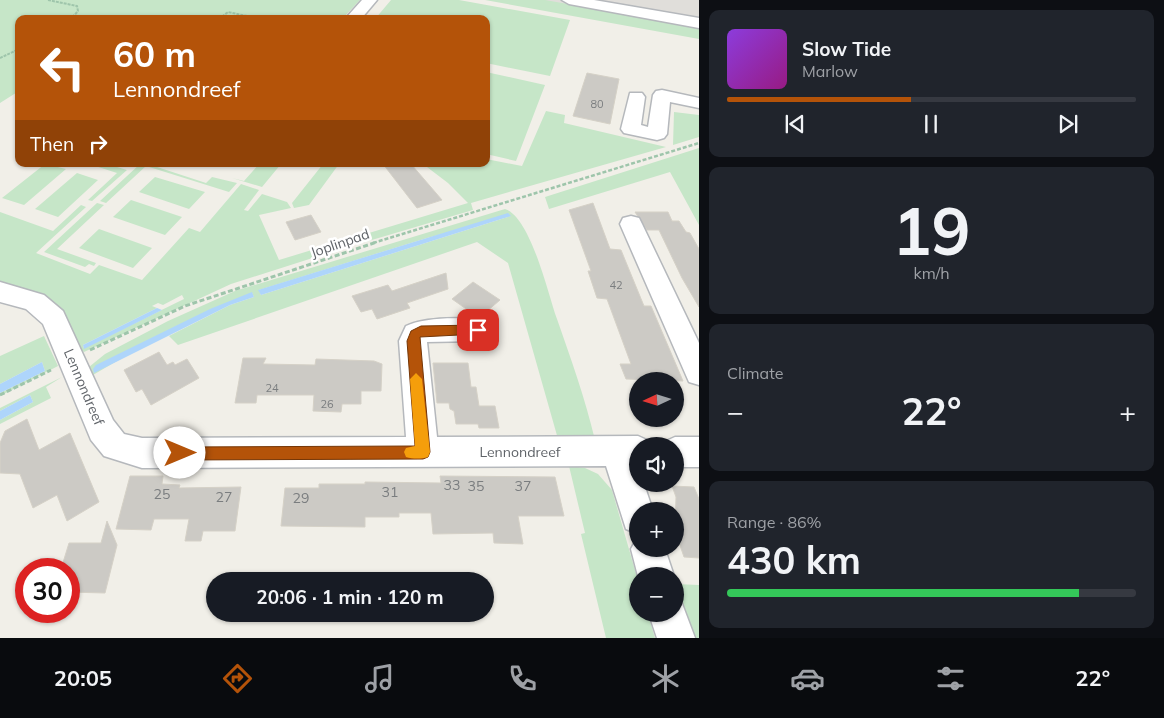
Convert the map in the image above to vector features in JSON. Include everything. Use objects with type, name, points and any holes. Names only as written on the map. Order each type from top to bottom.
[{"type":"street","points":[[356,15],[370,0]]},
{"type":"street","points":[[569,0],[699,23]]},
{"type":"street","points":[[636,97],[631,129],[657,134],[662,96],[699,103]]},
{"type":"street","points":[[631,224],[699,373]]},
{"type":"street","name":"Lennondreef","points":[[0,292],[35,302],[54,318],[102,430],[115,446],[142,453],[627,451],[636,502]]},
{"type":"street","points":[[423,452],[413,341],[415,334],[421,331],[478,330]]},
{"type":"street","points":[[684,452],[699,452]]},
{"type":"street","points":[[671,622],[676,638]]},
{"type":"path","points":[[48,0],[77,6],[78,11],[74,15]]},
{"type":"path","points":[[224,15],[228,12],[242,15]]},
{"type":"path","points":[[0,58],[15,52]]},
{"type":"path","name":"Joplinpad","points":[[0,395],[184,306],[434,223],[699,142]]},
{"type":"shaded area","points":[[520,0],[699,0],[699,30]]},
{"type":"green space","points":[[0,0],[360,0],[346,15],[15,15],[15,94],[0,103]]},
{"type":"green space","points":[[391,0],[459,0],[570,20],[550,76],[490,64],[490,15],[378,15]]},
{"type":"green space","points":[[485,0],[545,0],[699,27],[699,39]]},
{"type":"green space","points":[[490,73],[545,85],[516,161],[490,155]]},
{"type":"green space","points":[[546,111],[565,115],[564,123],[666,147],[471,203],[473,210],[365,242],[359,236],[468,203],[448,183],[427,167],[490,167],[490,160],[522,166]]},
{"type":"green space","points":[[674,112],[699,115],[699,137],[673,145]]},
{"type":"green space","points":[[699,148],[699,225],[670,172],[549,209],[545,197]]},
{"type":"green space","points":[[41,167],[66,169],[24,205],[2,198]]},
{"type":"green space","points":[[98,167],[117,167],[127,170],[92,201],[88,200],[117,173]]},
{"type":"green space","points":[[137,167],[145,167],[106,203],[100,201]]},
{"type":"green space","points":[[149,167],[157,167],[206,183],[212,177],[237,183],[229,192]]},
{"type":"green space","points":[[256,167],[279,167],[262,187],[232,178],[244,181]]},
{"type":"green space","points":[[321,167],[337,167],[309,205],[294,208],[292,203]]},
{"type":"green space","points":[[77,173],[98,180],[58,217],[35,209]]},
{"type":"green space","points":[[155,177],[205,192],[189,209],[139,192]]},
{"type":"green space","points":[[241,184],[259,190],[244,210],[248,211],[262,194],[287,202],[291,208],[259,215],[279,260],[348,239],[347,247],[231,284],[84,352],[0,284],[0,212],[53,231],[81,205],[86,207],[36,253],[90,274],[99,265],[142,280],[189,228],[200,232]],"holes":[[[182,295],[184,299],[84,348],[83,345],[157,308],[152,306],[158,303],[163,305]]]},
{"type":"green space","points":[[131,200],[182,217],[165,235],[113,217]]},
{"type":"green space","points":[[97,203],[104,205],[57,249],[96,263],[94,266],[89,264],[85,267],[44,252]]},
{"type":"green space","points":[[505,209],[514,215],[523,226],[531,241],[573,364],[595,440],[558,439],[508,263],[477,242],[178,345],[169,336],[230,305],[254,297],[252,293],[175,327],[93,375],[89,367],[105,354],[168,321],[235,291]],"holes":[[[511,216],[261,295],[259,290],[427,238]]]},
{"type":"green space","points":[[99,229],[152,248],[133,268],[79,248]]},
{"type":"green space","points":[[44,336],[58,366],[0,396],[0,393],[45,371],[42,362],[0,384],[0,356]]},
{"type":"green space","points":[[62,377],[46,387],[51,398],[0,424],[0,420],[33,402],[30,395],[0,411],[0,408]]},
{"type":"green space","points":[[569,466],[585,468],[598,474],[612,490],[629,549],[629,557],[631,557],[634,567],[629,567],[629,622],[650,622],[655,638],[606,638],[581,534],[585,533]]},
{"type":"green space","points":[[684,584],[699,585],[699,638],[687,638],[682,622],[684,622]]},
{"type":"water","points":[[508,213],[511,216],[261,295],[258,290]]},
{"type":"water","points":[[252,292],[254,297],[230,305],[94,373],[93,369],[96,365],[210,309]]},
{"type":"water","points":[[157,308],[162,310],[84,349],[83,345]]},
{"type":"water","points":[[42,362],[45,371],[0,393],[0,384]]},
{"type":"water","points":[[30,395],[33,402],[0,420],[0,411]]},
{"type":"building","points":[[587,73],[619,79],[610,124],[573,116]]},
{"type":"building","points":[[385,167],[414,167],[442,200],[417,208]]},
{"type":"building","points":[[593,203],[610,249],[621,250],[644,306],[651,306],[679,372],[629,372],[629,379],[626,379],[620,364],[631,364],[607,299],[597,298],[588,271],[591,271],[569,210]]},
{"type":"building","points":[[635,212],[668,212],[672,221],[679,221],[686,232],[690,233],[699,249],[699,307],[682,278],[659,230],[647,230]]},
{"type":"building","points":[[311,215],[321,232],[295,240],[286,222]]},
{"type":"building","points":[[446,273],[448,289],[407,303],[410,308],[377,319],[372,309],[361,312],[352,296],[388,285],[392,291]]},
{"type":"building","points":[[473,282],[500,300],[479,318],[452,299]]},
{"type":"building","points":[[159,352],[167,365],[173,362],[175,365],[187,359],[199,378],[151,405],[142,389],[136,392],[124,370]]},
{"type":"building","points":[[243,358],[266,358],[263,364],[315,365],[316,359],[374,361],[382,364],[381,391],[361,391],[361,404],[342,404],[341,412],[313,411],[314,395],[257,395],[256,403],[235,403]]},
{"type":"building","points":[[433,363],[468,363],[471,387],[476,387],[479,406],[495,406],[499,428],[479,428],[478,424],[456,424],[454,411],[450,409],[449,403],[437,403]]},
{"type":"building","points":[[27,419],[39,450],[70,433],[99,502],[67,521],[57,495],[33,508],[20,474],[0,473],[0,443],[5,431]]},
{"type":"building","points":[[130,476],[163,476],[162,484],[180,485],[179,488],[241,487],[235,531],[203,531],[201,541],[185,541],[189,519],[154,519],[151,530],[116,529]]},
{"type":"building","points":[[440,476],[555,477],[564,516],[518,516],[523,544],[494,543],[493,533],[433,534],[431,513],[399,513],[399,517],[365,517],[365,527],[281,526],[285,488],[319,488],[319,484],[365,484],[365,482],[441,483]]},
{"type":"building","points":[[684,487],[694,487],[699,499],[699,558],[684,557],[684,502],[676,502],[674,492],[684,492]]},
{"type":"building","points":[[107,521],[117,545],[105,593],[80,592],[80,558],[64,558],[69,543],[101,543]]},
{"type":"slow traffic","points":[[411,452],[423,452],[416,379]]},
{"type":"route","points":[[180,453],[423,452],[413,341],[415,334],[421,331],[478,330]]}]
